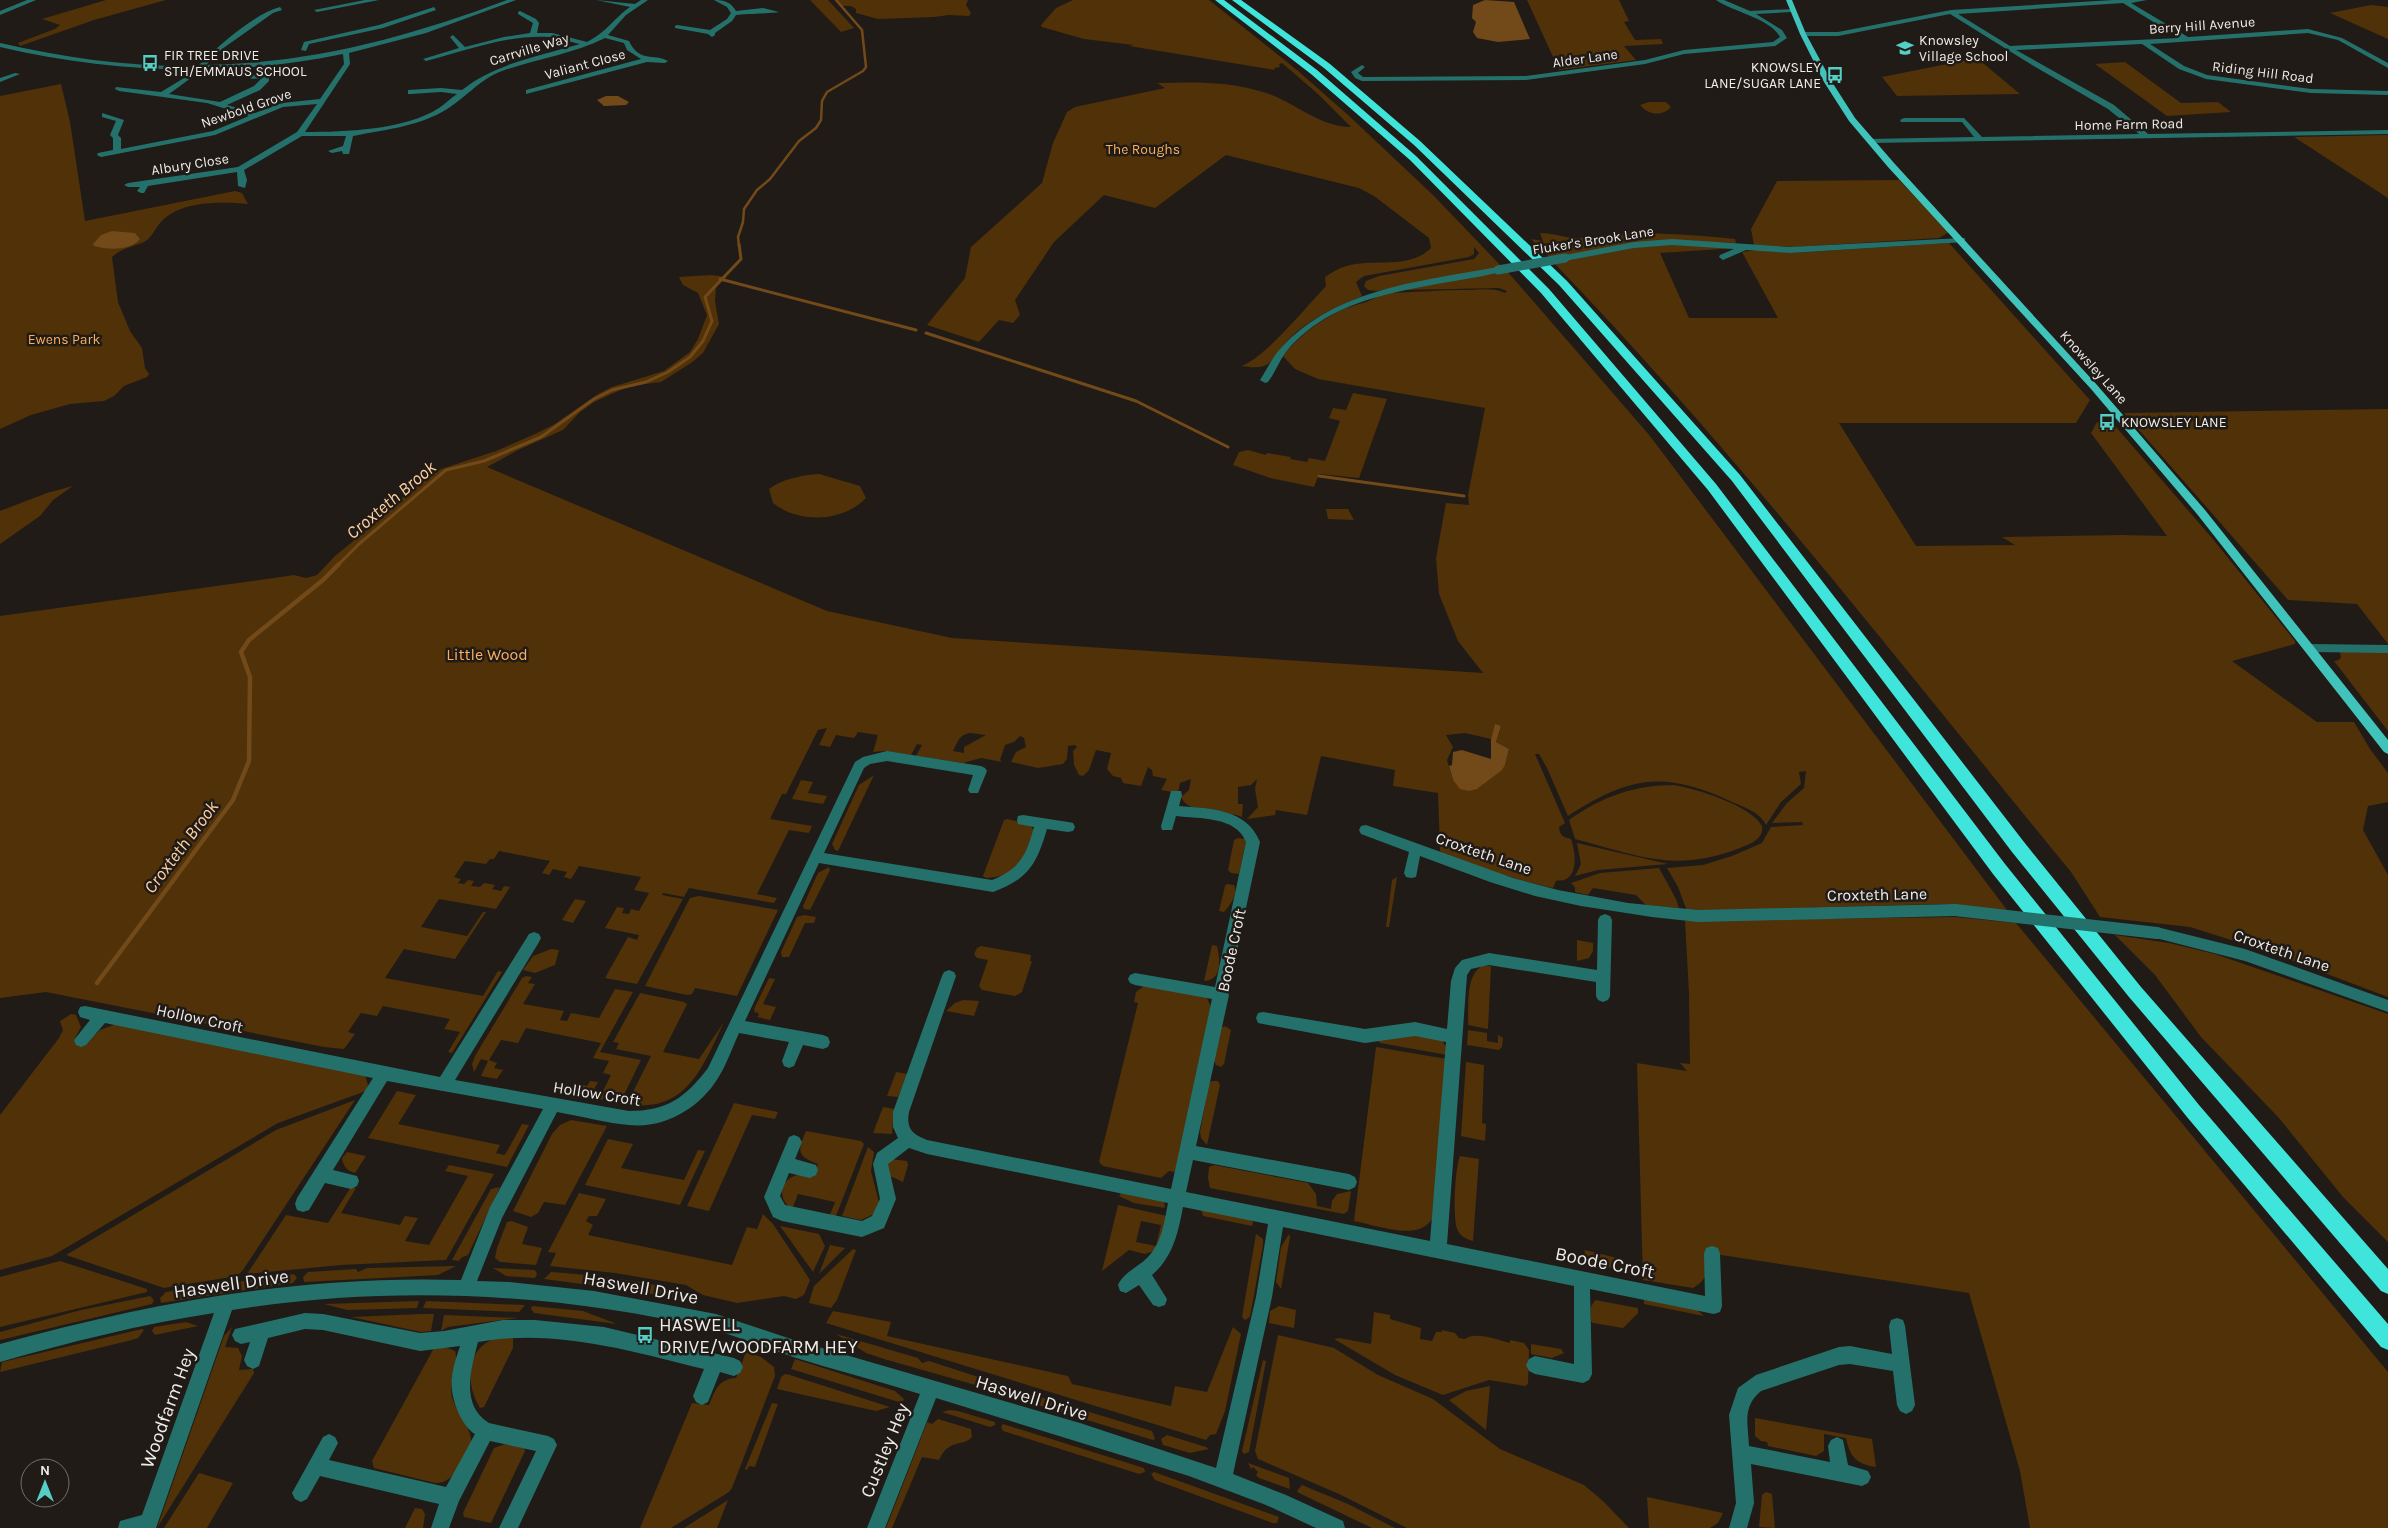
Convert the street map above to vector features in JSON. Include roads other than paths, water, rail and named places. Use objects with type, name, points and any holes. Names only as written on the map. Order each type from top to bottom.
[{"type":"highway","points":[[1219,0],[1314,72],[1413,158],[1544,291],[1712,487],[2000,869],[2181,1095],[2388,1340]]},
{"type":"highway","points":[[1236,0],[1327,66],[1394,124],[1563,283],[1736,478],[2018,847],[2135,992],[2288,1171],[2388,1284]]},
{"type":"highway","points":[[2288,1171],[2388,1272]]},
{"type":"main road","name":"Knowsley Lane","points":[[1788,0],[1802,34],[1828,82],[1852,119],[2094,387],[2201,512],[2388,749]]},
{"type":"street","points":[[0,13],[32,0]]},
{"type":"street","points":[[317,10],[376,0]]},
{"type":"street","points":[[436,0],[440,13],[454,22]]},
{"type":"street","points":[[0,45],[93,63],[200,68],[270,64],[346,52],[407,37],[513,0]]},
{"type":"street","points":[[599,0],[636,6]]},
{"type":"street","name":"Carrville Way","points":[[300,134],[350,134],[416,121],[441,110],[480,79],[499,70],[588,44],[604,36],[615,22],[645,0]]},
{"type":"street","points":[[717,0],[730,6],[734,13]]},
{"type":"street","points":[[1719,0],[1749,12],[1791,10]]},
{"type":"street","points":[[1984,0],[1992,8]]},
{"type":"street","points":[[2028,0],[2036,7]]},
{"type":"street","points":[[1802,34],[1838,34],[1951,12],[2144,0]]},
{"type":"street","points":[[2124,2],[2186,39]]},
{"type":"street","points":[[200,68],[220,48],[268,11],[280,9]]},
{"type":"street","points":[[734,13],[773,10]]},
{"type":"street","name":"Alder Lane","points":[[1362,67],[1354,72],[1357,77],[1362,79],[1526,78],[1645,62],[1684,52],[1752,47],[1775,44],[1782,41],[1784,38],[1780,31],[1749,12]]},
{"type":"street","points":[[1951,12],[2034,64],[2111,107],[2146,136]]},
{"type":"street","points":[[304,50],[306,43],[440,13]]},
{"type":"street","points":[[520,13],[536,23],[533,35]]},
{"type":"street","points":[[666,26],[679,26],[712,33],[730,20],[734,13]]},
{"type":"street","name":"Berry Hill Avenue","points":[[2009,48],[2314,32],[2344,40],[2388,66]]},
{"type":"street","points":[[425,59],[504,39],[533,35],[552,36],[588,44]]},
{"type":"street","name":"Valiant Close","points":[[604,36],[626,42],[628,49],[647,60]]},
{"type":"street","points":[[444,43],[454,39],[464,50]]},
{"type":"street","name":"Riding Hill Road","points":[[2144,42],[2178,67],[2189,73],[2206,78],[2311,90],[2388,93]]},
{"type":"street","points":[[242,186],[243,180],[240,169],[300,134],[348,64],[346,52]]},
{"type":"street","name":"Valiant Close","points":[[529,93],[647,60],[665,60]]},
{"type":"street","points":[[220,105],[257,88],[266,81],[267,72],[252,77]]},
{"type":"street","points":[[2,77],[17,74]]},
{"type":"street","points":[[179,77],[197,77]]},
{"type":"street","points":[[163,94],[189,77]]},
{"type":"street","points":[[133,84],[122,89],[208,100],[256,116]]},
{"type":"street","points":[[401,92],[409,94],[441,90],[464,92]]},
{"type":"street","name":"Newbold Grove","points":[[101,155],[215,133],[282,106],[323,101]]},
{"type":"street","points":[[97,119],[108,114],[120,120],[114,134],[117,138],[117,152]]},
{"type":"street","points":[[1905,120],[1976,120]]},
{"type":"street","points":[[1964,120],[1981,140]]},
{"type":"street","name":"Home Farm Road","points":[[1871,141],[2388,132]]},
{"type":"street","points":[[332,151],[346,150],[350,134]]},
{"type":"street","name":"Albury Close","points":[[128,186],[143,187],[219,170],[240,169]]},
{"type":"street","name":"Fluker's Brook Lane","points":[[1264,380],[1276,358],[1290,341],[1322,318],[1357,302],[1395,290],[1634,246],[1672,242],[1790,250],[1962,240]]},
{"type":"street","points":[[1723,257],[1748,247]]},
{"type":"street","points":[[2310,648],[2388,649]]},
{"type":"street","name":"Hollow Croft","points":[[85,1012],[384,1074],[629,1118],[645,1118],[681,1107],[697,1094],[713,1073],[859,765],[867,760],[887,756],[982,767],[974,790]]},
{"type":"street","points":[[1167,826],[1176,794]]},
{"type":"street","name":"Boode Croft","points":[[1172,810],[1231,819],[1243,824],[1252,835],[1253,842],[1179,1198]]},
{"type":"street","points":[[1023,820],[1068,827]]},
{"type":"street","points":[[816,856],[993,886],[1010,880],[1030,862],[1042,823]]},
{"type":"street","name":"Croxteth Lane","points":[[1366,830],[1513,884],[1563,896],[1671,914],[1698,916],[1954,910],[2157,933],[2207,943],[2388,1006]]},
{"type":"street","points":[[1412,873],[1413,857],[1417,849]]},
{"type":"street","points":[[1603,996],[1602,977],[1606,920]]},
{"type":"street","points":[[444,1084],[534,938]]},
{"type":"street","points":[[1438,1249],[1460,972],[1467,964],[1489,959],[1602,977]]},
{"type":"street","points":[[794,1142],[772,1197],[780,1211],[862,1229],[878,1222],[888,1200],[880,1180],[878,1170],[880,1162],[884,1155],[908,1140],[901,1131],[899,1123],[901,1112],[949,976]]},
{"type":"street","points":[[1135,979],[1222,995]]},
{"type":"street","points":[[81,1040],[102,1016]]},
{"type":"street","points":[[1263,1018],[1365,1036],[1415,1029],[1454,1037]]},
{"type":"street","points":[[736,1026],[823,1042]]},
{"type":"street","points":[[789,1061],[799,1037]]},
{"type":"street","points":[[302,1204],[384,1074]]},
{"type":"street","points":[[466,1288],[496,1213],[554,1105]]},
{"type":"street","name":"Boode Croft","points":[[908,1140],[928,1147],[1714,1306],[1712,1254]]},
{"type":"street","points":[[1189,1152],[1349,1182]]},
{"type":"street","points":[[785,1165],[810,1170]]},
{"type":"street","points":[[321,1175],[351,1181]]},
{"type":"street","points":[[1126,1285],[1155,1264],[1164,1251],[1179,1198]]},
{"type":"street","points":[[1223,1479],[1245,1390],[1264,1297],[1277,1217]]},
{"type":"street","points":[[1141,1274],[1159,1299]]},
{"type":"street","points":[[1535,1366],[1583,1374],[1582,1279]]},
{"type":"street","name":"Haswell Drive","points":[[0,1353],[76,1332],[226,1302],[321,1292],[394,1288],[466,1288],[589,1298],[678,1314],[739,1329],[789,1347],[931,1388],[1223,1479],[1265,1495],[1336,1528]]},
{"type":"street","name":"Woodfarm Hey","points":[[148,1526],[206,1364],[226,1302]]},
{"type":"street","points":[[241,1335],[305,1320],[420,1342],[471,1336],[503,1329],[535,1329],[582,1333],[734,1367]]},
{"type":"street","points":[[1897,1326],[1906,1405]]},
{"type":"street","points":[[253,1360],[260,1332]]},
{"type":"street","points":[[471,1336],[460,1378],[460,1392],[476,1425],[486,1431],[548,1445],[508,1528]]},
{"type":"street","points":[[1738,1528],[1745,1503],[1739,1408],[1744,1394],[1756,1384],[1839,1356],[1850,1355],[1901,1364]]},
{"type":"street","points":[[702,1396],[715,1363]]},
{"type":"street","name":"Custley Hey","points":[[876,1528],[931,1388]]},
{"type":"street","points":[[440,1528],[452,1498],[486,1431]]},
{"type":"street","points":[[301,1493],[329,1443]]},
{"type":"street","points":[[1837,1446],[1840,1472]]},
{"type":"street","points":[[1742,1453],[1862,1477]]},
{"type":"street","points":[[316,1466],[452,1498]]},
{"type":"street","points":[[127,1528],[148,1526]]},
{"type":"waterway","name":"Croxteth Brook","points":[[739,246],[738,237],[743,222],[744,209],[757,190],[770,179],[799,141],[816,128],[821,120],[822,101],[827,92],[863,71],[866,67],[862,30],[836,0]]},
{"type":"waterway","name":"Croxteth Brook","points":[[722,279],[741,259],[739,244]]},
{"type":"waterway","name":"Croxteth Brook","points":[[97,983],[233,800],[249,761],[250,677],[241,652],[249,640],[323,580],[359,544],[446,470],[484,461],[541,437],[594,399],[612,390],[646,382],[668,372],[690,357],[703,341],[712,321],[705,297],[722,279]]},
{"type":"waterway","points":[[722,279],[916,330]]},
{"type":"waterway","points":[[926,333],[1136,401],[1228,447]]},
{"type":"waterway","points":[[1319,476],[1464,496]]},
{"type":"place","name":"Knowsley Village School","points":[[1905,48]]},
{"type":"place","name":"FIR TREE DRIVE STH/EMMAUS SCHOOL","points":[[150,63]]},
{"type":"place","name":"KNOWSLEY LANE/SUGAR LANE","points":[[1835,75]]},
{"type":"place","name":"KNOWSLEY LANE","points":[[2107,422]]},
{"type":"place","name":"HASWELL DRIVE/WOODFARM HEY","points":[[645,1335]]},
{"type":"park label","name":"The Roughs","points":[[1143,149]]},
{"type":"park label","name":"Ewens Park","points":[[64,339]]},
{"type":"park label","name":"Little Wood","points":[[487,654]]}]
